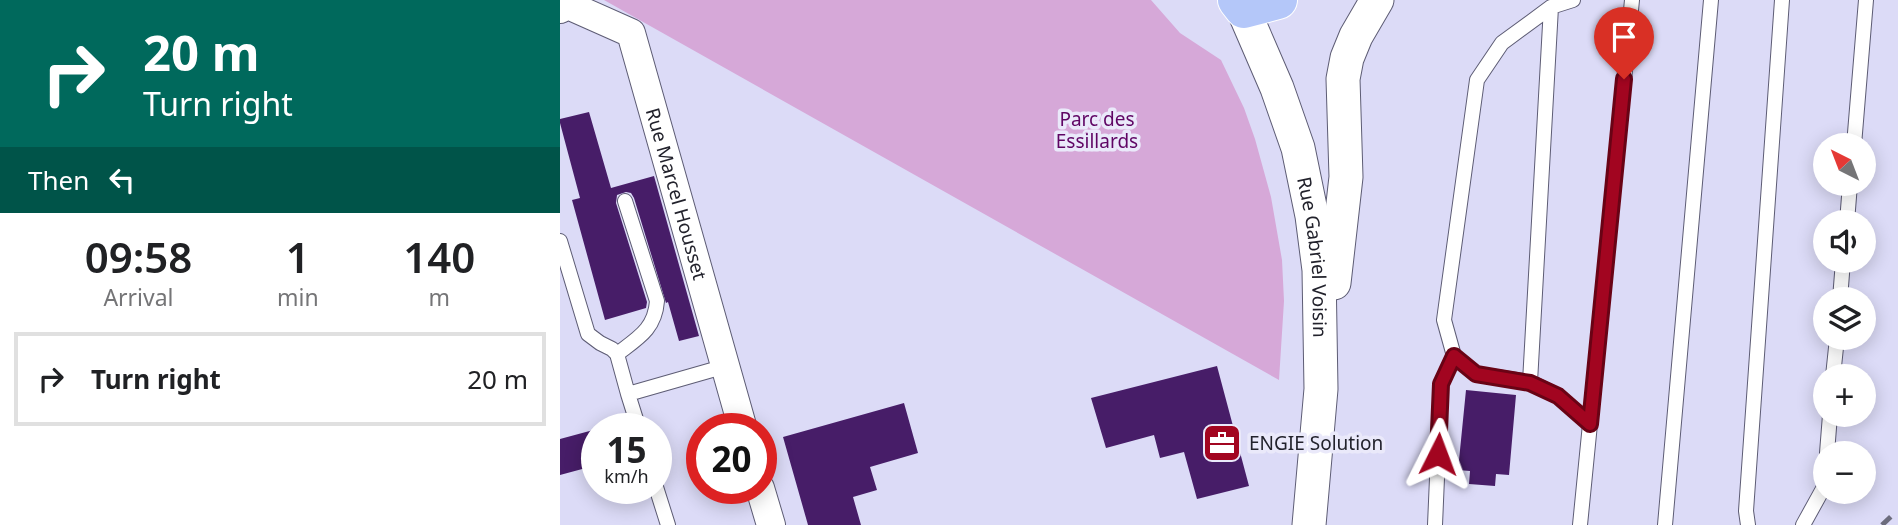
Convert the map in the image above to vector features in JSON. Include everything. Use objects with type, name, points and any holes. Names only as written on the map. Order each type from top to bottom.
[{"type":"street","points":[[1321,389],[1346,177],[1343,79],[1347,58],[1356,36],[1377,0]]},
{"type":"street","name":"Rue Gabriel Voisin","points":[[1249,2],[1298,148],[1320,270],[1321,389],[1309,525]]},
{"type":"street","name":"Rue Marcel Housset","points":[[560,9],[568,5],[631,33],[739,413]]},
{"type":"street","points":[[765,504],[771,525]]},
{"type":"lane","points":[[1573,0],[1551,7],[1502,43],[1477,80],[1444,320],[1454,356],[1476,374],[1530,383],[1558,396],[1590,424]]},
{"type":"lane","points":[[1580,525],[1632,0]]},
{"type":"lane","points":[[1665,525],[1712,0]]},
{"type":"lane","points":[[1748,525],[1746,510],[1782,0]]},
{"type":"lane","points":[[1855,133],[1866,0]]},
{"type":"lane","points":[[1530,383],[1551,7]]},
{"type":"lane","points":[[617,354],[646,332],[656,314],[657,301],[625,201]]},
{"type":"lane","points":[[560,240],[588,334],[617,354],[634,413]]},
{"type":"lane","points":[[1435,525],[1441,384],[1454,356]]},
{"type":"lane","points":[[628,394],[726,366]]},
{"type":"lane","points":[[661,504],[668,525]]},
{"type":"lane","points":[[1802,525],[1814,504]]},
{"type":"green space","name":"Parc des Essillards","points":[[604,0],[1151,0],[1180,33],[1221,60],[1244,108],[1255,139],[1271,197],[1282,260],[1284,301],[1279,380]]},
{"type":"building","points":[[589,112],[611,188],[654,176],[699,336],[679,341],[634,198],[631,193],[626,192],[617,195],[616,203],[647,302],[646,308],[605,320],[572,200],[580,198],[560,123],[560,119]]},
{"type":"building","points":[[1217,366],[1249,486],[1197,499],[1184,452],[1160,458],[1154,435],[1106,448],[1091,398]]},
{"type":"building","points":[[1466,390],[1516,395],[1509,475],[1496,474],[1495,486],[1469,484],[1470,471],[1458,470]]},
{"type":"building","points":[[904,403],[918,453],[870,467],[877,490],[853,497],[861,525],[808,525],[783,437]]},
{"type":"building","points":[[581,433],[581,469],[560,475],[560,439]]},
{"type":"railway","points":[[1882,525],[1898,510]]},
{"type":"place","name":"ENGIE Solution","points":[[1222,443]]},
{"type":"route","points":[[1438,454],[1441,384],[1454,356],[1476,374],[1530,383],[1558,396],[1590,424],[1624,79]]}]
